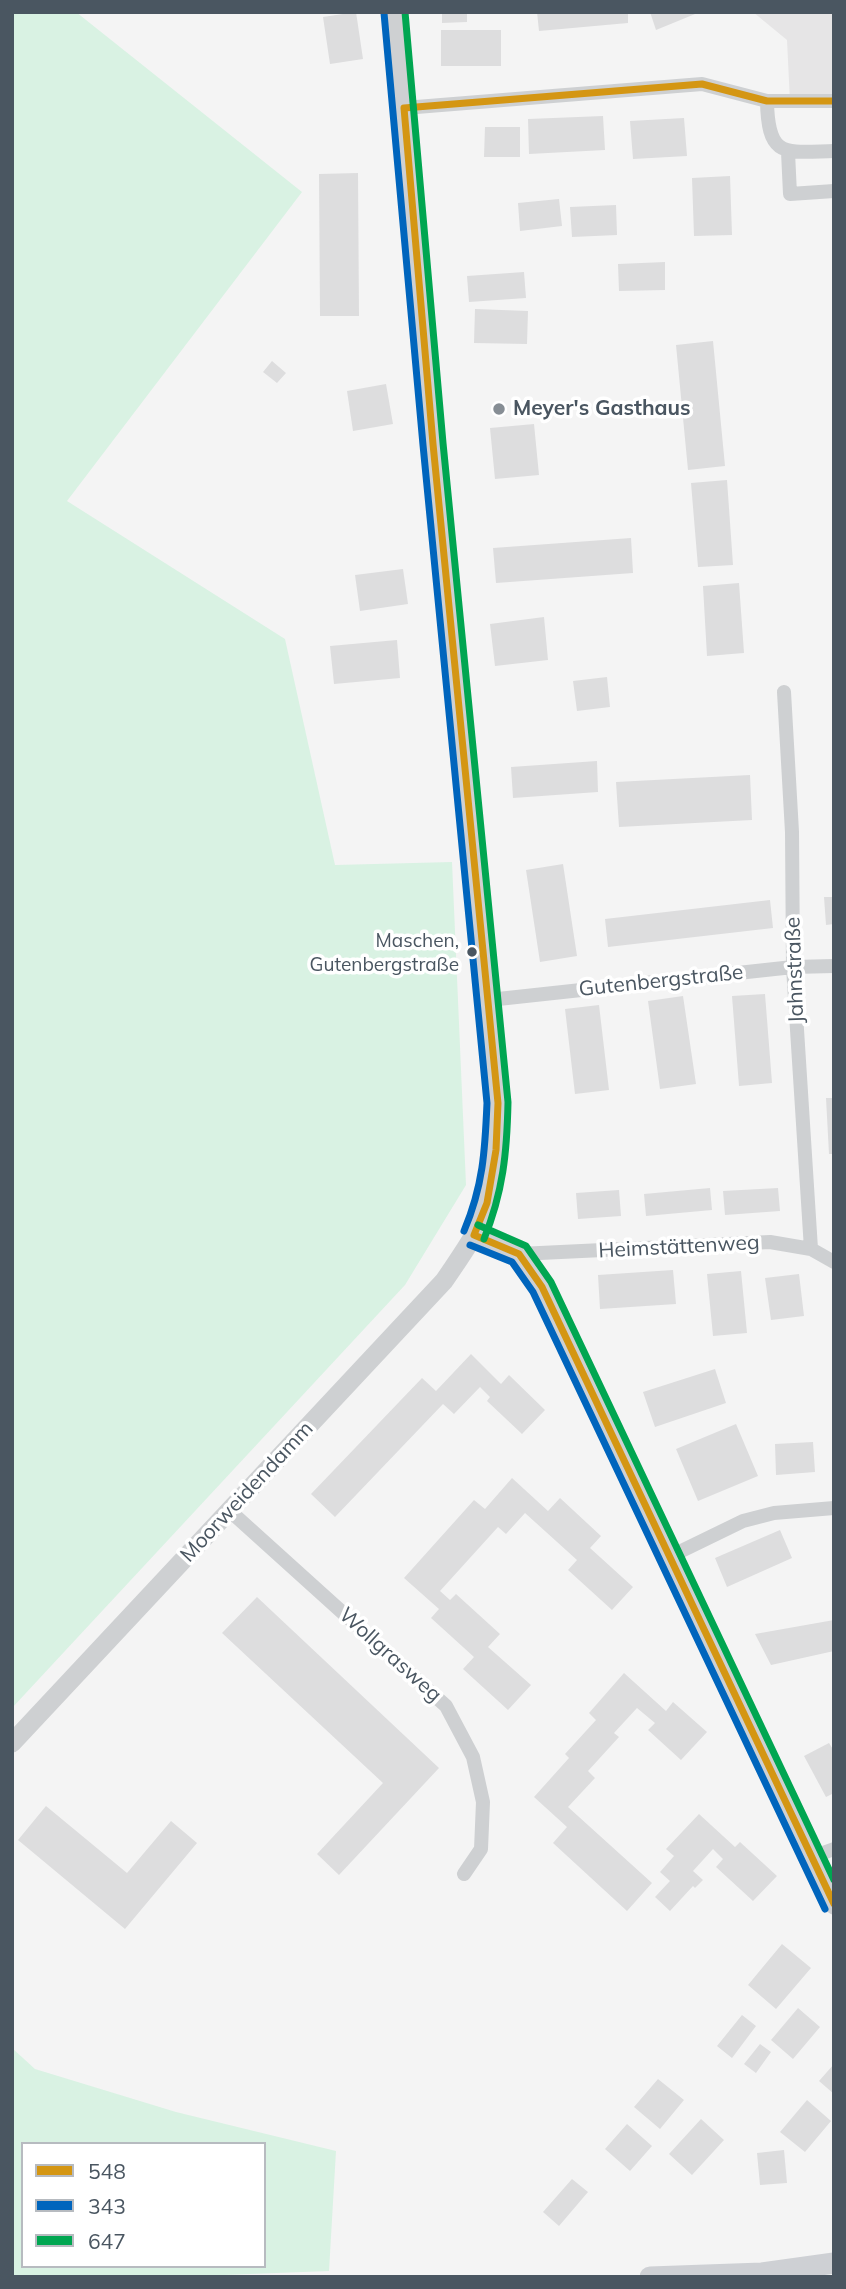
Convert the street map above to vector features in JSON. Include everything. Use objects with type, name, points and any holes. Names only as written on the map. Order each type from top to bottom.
[{"type":"main road","points":[[650,2277],[762,2273],[834,2263]]},
{"type":"street","name":"Moorweidendamm","points":[[12,1743],[444,1281],[474,1235],[487,1203],[496,1150],[498,1103],[433,444],[394,12]]},
{"type":"street","points":[[404,108],[702,83],[767,101],[834,101]]},
{"type":"street","points":[[767,101],[768,129],[775,142],[788,152],[834,151]]},
{"type":"street","points":[[788,152],[790,194],[834,191]]},
{"type":"street","name":"Jahnstraße","points":[[784,692],[792,832],[793,967],[811,1249]]},
{"type":"street","name":"Gutenbergstraße","points":[[489,1000],[793,967],[834,965]]},
{"type":"street","points":[[474,1235],[519,1254],[542,1287],[834,1905]]},
{"type":"street","name":"Heimstättenweg","points":[[519,1254],[770,1242],[811,1249],[834,1262]]},
{"type":"street","points":[[669,1557],[743,1521],[774,1513],[834,1508]]},
{"type":"street","name":"Wollgrasweg","points":[[230,1511],[446,1706],[473,1757],[483,1802],[481,1849],[464,1874]]},
{"type":"street","points":[[812,1857],[834,1849]]},
{"type":"shaded area","points":[[753,12],[834,12],[834,101],[790,102],[787,40]]},
{"type":"green space","points":[[12,12],[76,12],[302,192],[67,501],[285,639],[335,865],[452,862],[466,1185],[405,1285],[12,1708]]},
{"type":"green space","points":[[12,2048],[35,2069],[176,2112],[336,2151],[329,2271],[172,2277],[12,2277]]},
{"type":"building","points":[[356,12],[363,59],[330,64],[323,17]]},
{"type":"building","points":[[442,12],[467,12],[467,22],[442,23]]},
{"type":"building","points":[[537,12],[628,12],[628,23],[539,31]]},
{"type":"building","points":[[650,12],[700,12],[656,30]]},
{"type":"building","points":[[441,30],[501,30],[501,66],[441,66]]},
{"type":"building","points":[[603,116],[605,150],[529,154],[528,119]]},
{"type":"building","points":[[684,118],[687,156],[633,159],[630,121]]},
{"type":"building","points":[[485,127],[520,127],[520,157],[484,157]]},
{"type":"building","points":[[358,173],[359,316],[320,316],[319,174]]},
{"type":"building","points":[[730,176],[732,235],[694,236],[692,178]]},
{"type":"building","points":[[559,199],[562,226],[520,231],[518,203]]},
{"type":"building","points":[[616,205],[617,235],[572,237],[570,207]]},
{"type":"building","points":[[665,262],[665,290],[619,291],[618,264]]},
{"type":"building","points":[[524,272],[526,298],[469,302],[467,276]]},
{"type":"building","points":[[475,309],[528,311],[527,344],[474,343]]},
{"type":"building","points":[[713,341],[725,466],[688,470],[676,345]]},
{"type":"building","points":[[272,361],[286,373],[277,383],[263,372]]},
{"type":"building","points":[[386,384],[393,424],[353,431],[347,391]]},
{"type":"building","points":[[534,424],[539,475],[495,479],[490,428]]},
{"type":"building","points":[[727,480],[733,565],[698,567],[691,483]]},
{"type":"building","points":[[631,538],[633,573],[496,583],[493,548]]},
{"type":"building","points":[[403,569],[408,604],[360,611],[355,575]]},
{"type":"building","points":[[739,583],[744,653],[707,656],[703,586]]},
{"type":"building","points":[[544,617],[548,660],[495,666],[490,624]]},
{"type":"building","points":[[397,640],[400,678],[334,684],[330,646]]},
{"type":"building","points":[[607,677],[610,707],[577,711],[573,681]]},
{"type":"building","points":[[597,761],[598,792],[513,798],[511,767]]},
{"type":"building","points":[[750,775],[752,820],[619,827],[616,782]]},
{"type":"building","points":[[563,864],[577,956],[540,962],[526,870]]},
{"type":"building","points":[[824,897],[834,897],[834,924],[826,925]]},
{"type":"building","points":[[770,900],[773,928],[608,947],[605,919]]},
{"type":"building","points":[[765,994],[772,1083],[739,1086],[732,996]]},
{"type":"building","points":[[683,996],[696,1084],[660,1089],[648,1001]]},
{"type":"building","points":[[599,1005],[609,1090],[575,1094],[565,1009]]},
{"type":"building","points":[[826,1098],[834,1098],[834,1154],[829,1154]]},
{"type":"building","points":[[710,1188],[712,1210],[646,1216],[644,1194]]},
{"type":"building","points":[[778,1188],[780,1211],[725,1215],[723,1191]]},
{"type":"building","points":[[619,1190],[621,1216],[578,1219],[576,1193]]},
{"type":"building","points":[[673,1270],[676,1304],[600,1309],[598,1275]]},
{"type":"building","points":[[741,1271],[747,1333],[713,1336],[707,1274]]},
{"type":"building","points":[[799,1274],[804,1316],[771,1320],[765,1278]]},
{"type":"building","points":[[471,1354],[501,1384],[509,1375],[545,1410],[522,1434],[487,1401],[490,1397],[480,1387],[454,1414],[443,1404],[335,1517],[311,1494],[422,1378],[436,1391]]},
{"type":"building","points":[[715,1369],[726,1403],[655,1427],[643,1392]]},
{"type":"building","points":[[736,1424],[758,1476],[698,1501],[676,1449]]},
{"type":"building","points":[[813,1442],[815,1472],[776,1475],[775,1444]]},
{"type":"building","points":[[512,1478],[548,1511],[560,1498],[601,1536],[590,1548],[633,1587],[612,1610],[568,1570],[577,1560],[525,1513],[506,1534],[498,1527],[440,1591],[450,1600],[456,1594],[500,1634],[488,1647],[531,1685],[508,1710],[463,1669],[474,1657],[431,1618],[439,1609],[404,1578],[474,1500],[485,1509]]},
{"type":"building","points":[[780,1530],[792,1558],[727,1587],[715,1558]]},
{"type":"building","points":[[257,1597],[439,1768],[339,1875],[317,1854],[383,1783],[222,1633]]},
{"type":"building","points":[[834,1620],[834,1651],[771,1665],[755,1634]]},
{"type":"building","points":[[624,1673],[666,1711],[673,1702],[707,1732],[681,1760],[648,1730],[655,1723],[637,1708],[614,1733],[619,1737],[588,1771],[595,1778],[568,1807],[652,1883],[627,1911],[553,1843],[567,1827],[534,1797],[569,1758],[565,1754],[596,1720],[589,1713]]},
{"type":"building","points":[[829,1743],[834,1751],[834,1793],[826,1797],[804,1756]]},
{"type":"building","points":[[46,1806],[127,1873],[171,1821],[197,1843],[125,1929],[18,1840]]},
{"type":"building","points":[[699,1814],[735,1847],[740,1842],[777,1876],[753,1901],[716,1867],[723,1859],[713,1849],[693,1871],[703,1880],[695,1888],[693,1886],[670,1911],[655,1897],[670,1881],[660,1872],[674,1856],[666,1849]]},
{"type":"building","points":[[782,1944],[811,1968],[776,2009],[748,1985]]},
{"type":"building","points":[[798,2008],[820,2027],[793,2059],[771,2040]]},
{"type":"building","points":[[742,2015],[756,2026],[732,2058],[717,2046]]},
{"type":"building","points":[[760,2044],[771,2052],[756,2073],[744,2064]]},
{"type":"building","points":[[834,2064],[834,2094],[819,2081]]},
{"type":"building","points":[[658,2079],[684,2100],[660,2129],[634,2107]]},
{"type":"building","points":[[807,2100],[831,2121],[805,2152],[780,2132]]},
{"type":"building","points":[[701,2119],[724,2140],[692,2175],[669,2154]]},
{"type":"building","points":[[627,2124],[652,2146],[630,2171],[605,2149]]},
{"type":"building","points":[[784,2150],[787,2183],[760,2185],[757,2153]]},
{"type":"building","points":[[572,2179],[588,2192],[559,2226],[543,2212]]},
{"type":"transit line","name":"647","points":[[405,12],[443,443],[508,1102],[503,1172],[496,1205],[484,1239]]},
{"type":"transit line","name":"343","points":[[384,13],[487,1103],[482,1168],[464,1231]]},
{"type":"transit line","name":"548","points":[[404,108],[702,84],[767,101],[834,101]]},
{"type":"transit line","name":"548","points":[[404,108],[433,444],[498,1103],[496,1150],[487,1203],[474,1235]]},
{"type":"transit line","name":"647","points":[[478,1225],[526,1246],[551,1282],[834,1880]]},
{"type":"transit line","name":"548","points":[[474,1235],[519,1254],[542,1287],[834,1904]]},
{"type":"transit line","name":"343","points":[[470,1245],[512,1262],[533,1292],[825,1909]]},
{"type":"place","name":"Meyer's Gasthaus","points":[[499,409]]},
{"type":"place","name":"Maschen, Gutenbergstraße","points":[[472,952]]}]
